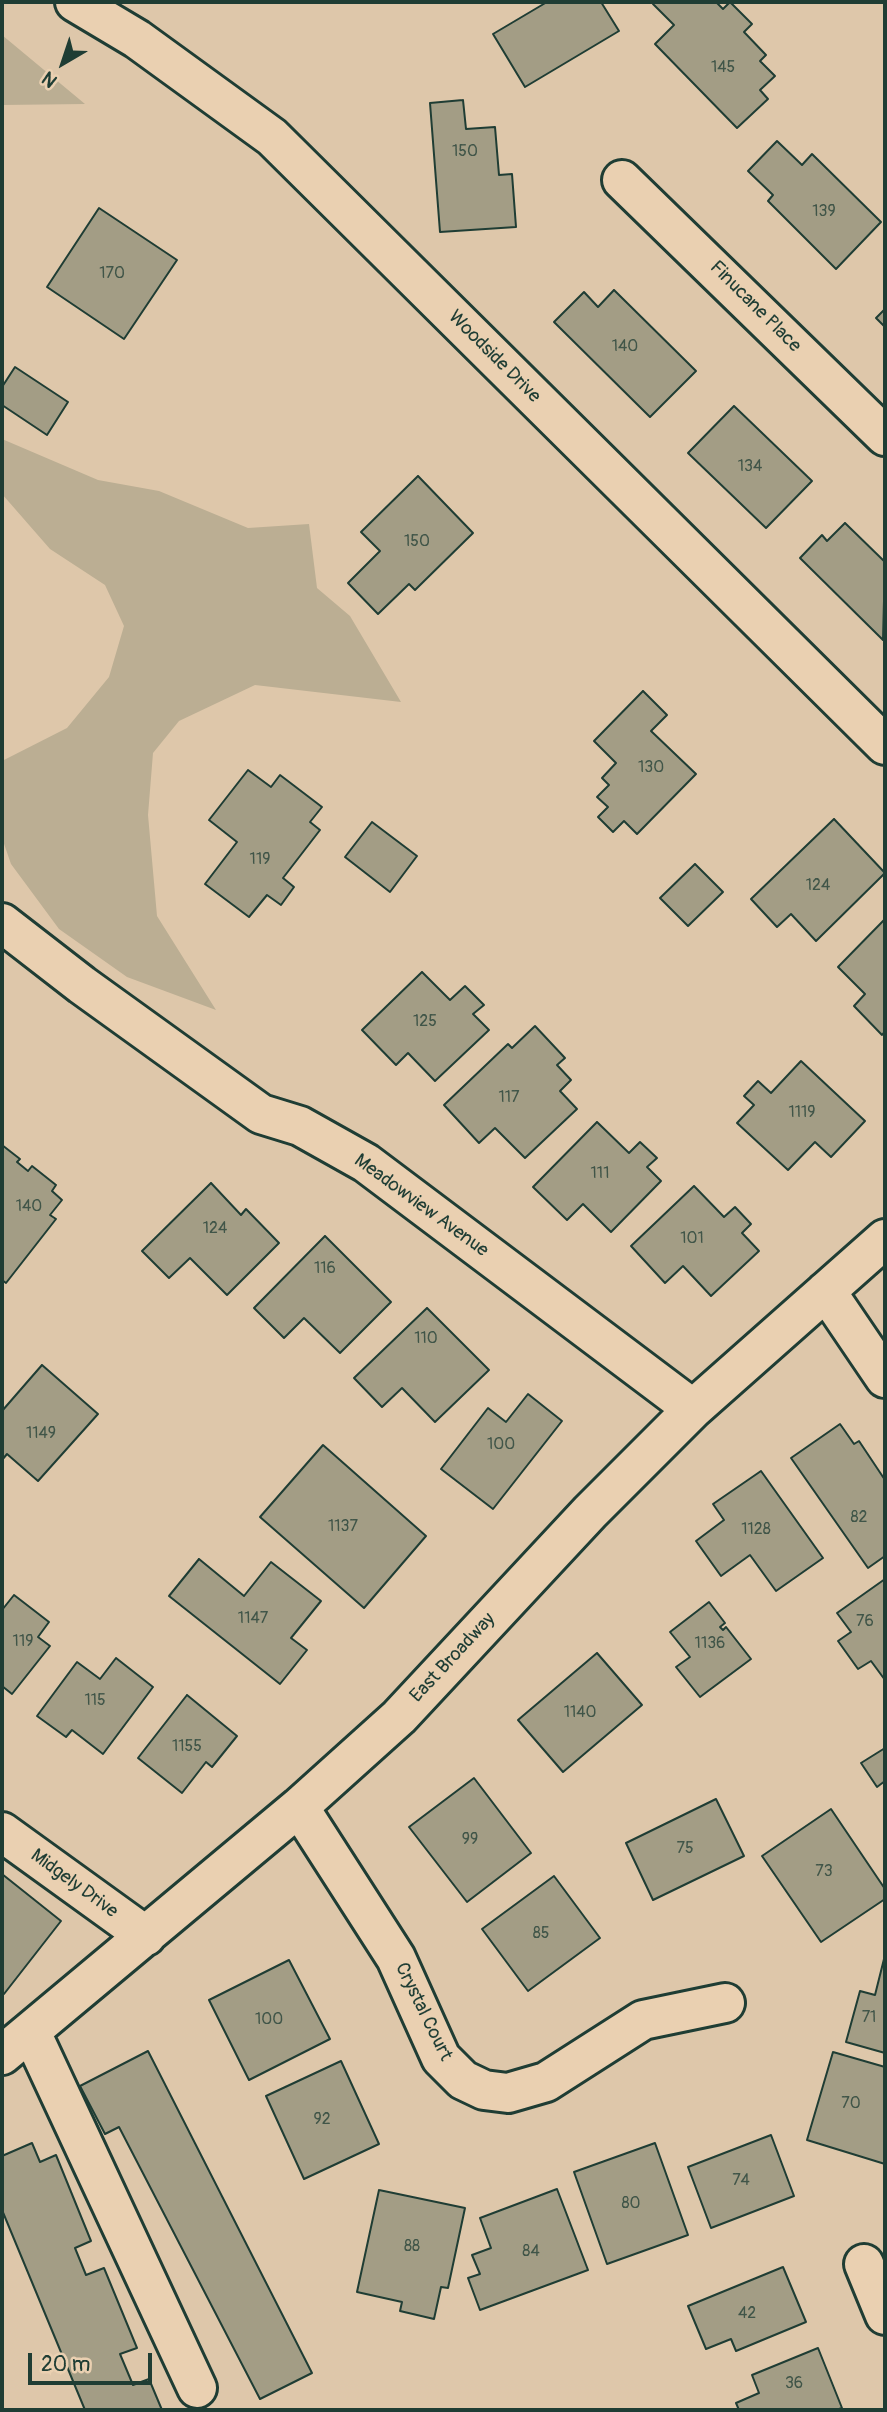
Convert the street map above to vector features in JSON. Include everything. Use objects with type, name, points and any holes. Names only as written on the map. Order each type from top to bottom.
[{"type":"street","name":"Woodside Drive","points":[[75,2],[137,39],[272,137],[885,745]]},
{"type":"street","name":"Finucane Place","points":[[622,180],[885,436]]},
{"type":"street","name":"Meadowview Avenue","points":[[2,923],[82,985],[261,1114],[300,1126],[366,1163],[693,1409]]},
{"type":"street","name":"East Broadway","points":[[16,2044],[299,1807],[398,1717],[590,1512],[693,1409],[885,1239]]},
{"type":"street","points":[[826,1292],[885,1378]]},
{"type":"street","name":"Crystal Court","points":[[299,1807],[396,1958],[442,2058],[463,2080],[484,2090],[509,2093],[546,2082],[643,2020],[725,2003]]},
{"type":"street","name":"Midgely Drive","points":[[2,1832],[146,1936]]},
{"type":"street","points":[[16,2044],[197,2388]]},
{"type":"street","points":[[864,2264],[885,2315]]},
{"type":"shaded area","points":[[2,35],[85,104],[2,105]]},
{"type":"shaded area","points":[[2,439],[98,480],[159,491],[248,528],[309,524],[317,588],[350,616],[401,702],[255,685],[179,721],[153,753],[148,815],[157,916],[216,1010],[127,977],[59,929],[11,864],[2,838],[2,761],[67,728],[109,677],[124,626],[105,585],[50,549],[2,494]]},
{"type":"building","points":[[547,2],[601,2],[619,31],[525,87],[493,34]]},
{"type":"building","points":[[716,2],[723,9],[730,2],[752,24],[744,32],[766,55],[760,61],[775,76],[760,90],[768,99],[737,128],[655,44],[674,25],[653,4]]},
{"type":"building","points":[[463,100],[466,129],[495,127],[499,175],[512,174],[516,227],[440,232],[430,103]]},
{"type":"building","points":[[777,141],[802,165],[812,154],[881,222],[836,269],[768,201],[773,195],[748,171]]},
{"type":"building","points":[[99,208],[177,260],[124,339],[47,287]]},
{"type":"building","points":[[614,290],[696,371],[650,417],[554,322],[584,292],[598,307]]},
{"type":"building","points":[[885,309],[885,327],[876,318]]},
{"type":"building","points":[[15,367],[68,402],[47,435],[2,405],[2,387]]},
{"type":"building","points":[[734,406],[812,481],[766,528],[688,453]]},
{"type":"building","points":[[418,476],[473,533],[415,590],[409,584],[378,614],[348,583],[380,551],[361,532]]},
{"type":"building","points":[[845,523],[885,562],[883,640],[800,558],[822,535],[827,541]]},
{"type":"building","points":[[643,691],[667,715],[651,731],[696,774],[637,834],[624,821],[613,832],[598,817],[608,807],[597,797],[609,785],[602,778],[616,763],[594,741]]},
{"type":"building","points":[[248,770],[271,787],[280,775],[322,807],[310,822],[320,830],[283,878],[294,887],[281,905],[267,895],[249,917],[205,884],[237,842],[209,820]]},
{"type":"building","points":[[834,819],[885,873],[816,941],[791,914],[777,927],[751,899]]},
{"type":"building","points":[[372,822],[417,856],[390,892],[345,857]]},
{"type":"building","points":[[695,864],[723,892],[688,926],[660,898]]},
{"type":"building","points":[[885,919],[885,1031],[882,1035],[854,1006],[865,994],[838,967]]},
{"type":"building","points":[[422,972],[450,1000],[465,986],[484,1005],[473,1014],[489,1030],[435,1081],[408,1053],[396,1065],[362,1030]]},
{"type":"building","points":[[535,1026],[565,1058],[557,1065],[571,1080],[560,1091],[577,1109],[525,1158],[495,1128],[479,1143],[444,1105],[508,1044],[512,1048]]},
{"type":"building","points":[[801,1061],[865,1121],[831,1157],[815,1142],[788,1170],[737,1123],[754,1105],[744,1096],[758,1081],[771,1093]]},
{"type":"building","points":[[597,1122],[629,1153],[640,1142],[657,1158],[647,1167],[661,1181],[611,1232],[583,1204],[567,1220],[533,1187]]},
{"type":"building","points":[[2,1145],[20,1159],[17,1162],[28,1171],[32,1166],[56,1185],[52,1191],[62,1200],[50,1215],[56,1219],[6,1283],[2,1280]]},
{"type":"building","points":[[211,1183],[241,1215],[246,1209],[279,1243],[227,1295],[190,1258],[169,1278],[142,1251]]},
{"type":"building","points":[[694,1186],[724,1217],[735,1207],[751,1224],[742,1233],[759,1251],[711,1296],[683,1266],[665,1283],[631,1246]]},
{"type":"building","points":[[325,1236],[391,1302],[340,1353],[304,1318],[284,1338],[254,1308]]},
{"type":"building","points":[[427,1308],[489,1370],[435,1422],[402,1388],[382,1407],[354,1378]]},
{"type":"building","points":[[42,1365],[98,1414],[38,1481],[7,1454],[2,1460],[2,1411]]},
{"type":"building","points":[[528,1394],[562,1421],[493,1509],[441,1469],[488,1408],[506,1422]]},
{"type":"building","points":[[840,1424],[854,1444],[859,1441],[885,1480],[885,1556],[868,1568],[791,1458]]},
{"type":"building","points":[[323,1445],[426,1536],[364,1608],[260,1517]]},
{"type":"building","points":[[761,1471],[823,1558],[776,1591],[750,1555],[721,1576],[696,1541],[724,1520],[713,1504]]},
{"type":"building","points":[[199,1559],[244,1596],[271,1562],[321,1601],[291,1638],[307,1650],[280,1684],[169,1596]]},
{"type":"building","points":[[885,1579],[885,1680],[871,1661],[858,1669],[838,1641],[851,1632],[837,1613]]},
{"type":"building","points":[[14,1595],[49,1622],[38,1637],[50,1646],[12,1694],[2,1686],[2,1610]]},
{"type":"building","points":[[709,1602],[725,1623],[720,1627],[723,1630],[726,1627],[751,1659],[700,1697],[676,1667],[690,1657],[670,1632]]},
{"type":"building","points":[[597,1653],[642,1705],[563,1772],[518,1720]]},
{"type":"building","points":[[116,1658],[153,1687],[103,1754],[72,1730],[66,1737],[37,1716],[77,1662],[100,1679]]},
{"type":"building","points":[[187,1695],[237,1736],[212,1767],[206,1762],[182,1793],[138,1758]]},
{"type":"building","points":[[885,1748],[885,1781],[877,1787],[861,1763]]},
{"type":"building","points":[[474,1778],[531,1853],[467,1902],[409,1827]]},
{"type":"building","points":[[716,1799],[744,1856],[653,1900],[626,1843]]},
{"type":"building","points":[[831,1809],[885,1889],[885,1899],[821,1942],[762,1856]]},
{"type":"building","points":[[2,1874],[61,1921],[4,1994],[2,1993]]},
{"type":"building","points":[[554,1876],[600,1938],[528,1991],[482,1929]]},
{"type":"building","points":[[884,1959],[885,2053],[846,2042],[860,1991],[875,1995]]},
{"type":"building","points":[[289,1960],[330,2039],[249,2080],[209,2000]]},
{"type":"building","points":[[148,2051],[312,2373],[260,2399],[119,2127],[105,2134],[80,2086]]},
{"type":"building","points":[[833,2052],[885,2067],[885,2164],[807,2140]]},
{"type":"building","points":[[341,2061],[379,2144],[304,2179],[266,2096]]},
{"type":"building","points":[[771,2135],[794,2196],[711,2228],[688,2167]]},
{"type":"building","points":[[32,2143],[40,2162],[56,2155],[91,2241],[75,2248],[86,2275],[104,2268],[137,2348],[120,2354],[133,2385],[149,2379],[162,2410],[85,2410],[2,2210],[2,2156]]},
{"type":"building","points":[[655,2143],[688,2235],[607,2264],[574,2172]]},
{"type":"building","points":[[557,2189],[588,2270],[480,2310],[468,2278],[480,2274],[472,2255],[491,2248],[480,2218]]},
{"type":"building","points":[[379,2190],[465,2208],[448,2288],[441,2287],[434,2319],[400,2311],[402,2302],[357,2292]]},
{"type":"building","points":[[783,2267],[806,2322],[736,2351],[731,2339],[706,2349],[688,2306]]},
{"type":"building","points":[[818,2348],[842,2408],[739,2410],[736,2403],[759,2393],[752,2375]]}]
